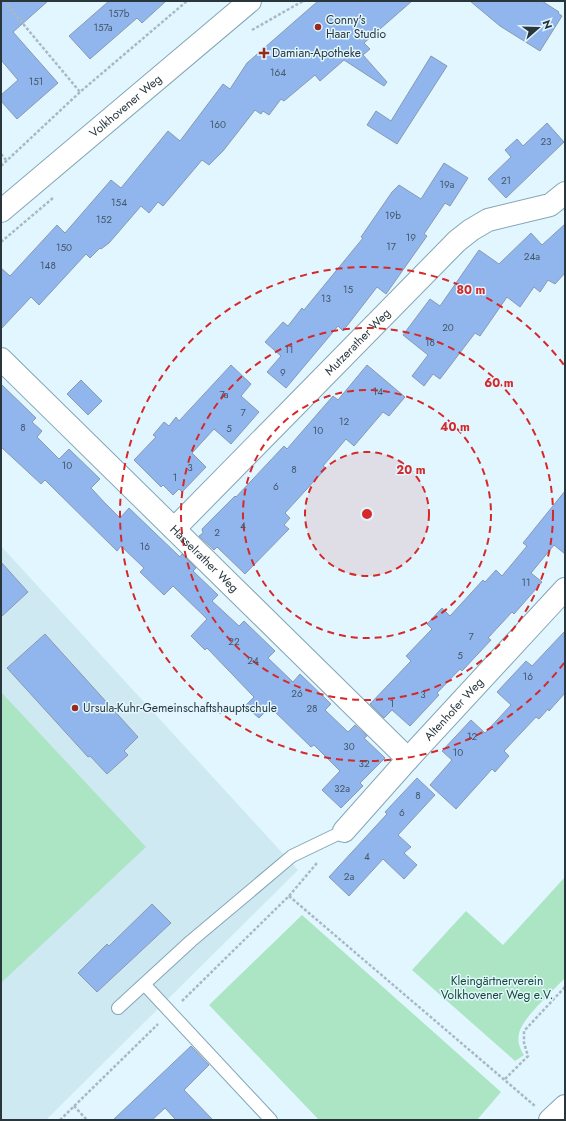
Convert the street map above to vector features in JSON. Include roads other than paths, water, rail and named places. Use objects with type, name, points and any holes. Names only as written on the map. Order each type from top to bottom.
[{"type":"street","name":"Volkhovener Weg","points":[[1,211],[250,1]]},
{"type":"street","name":"Mutzerather Weg","points":[[174,529],[457,241],[471,230],[488,220],[550,205],[565,193]]},
{"type":"street","name":"Hasselrather Weg","points":[[1,359],[408,759]]},
{"type":"street","name":"Altenhofer Weg","points":[[344,831],[408,759],[565,589]]},
{"type":"street","points":[[545,1115],[565,1106]]},
{"type":"lane","points":[[118,1008],[191,941],[292,856],[344,831]]},
{"type":"lane","points":[[144,984],[171,1011],[271,1120]]},
{"type":"place","name":"Conny's Haar Studio","points":[[318,27]]},
{"type":"place","name":"Damian-Apotheke","points":[[264,53]]},
{"type":"place","name":"Ursula-Kuhr-Gemeinschaftshauptschule","points":[[75,708]]},
{"type":"park label","name":"Kleingärtnerverein Volkhovener Weg e.V.","points":[[497,988]]}]
